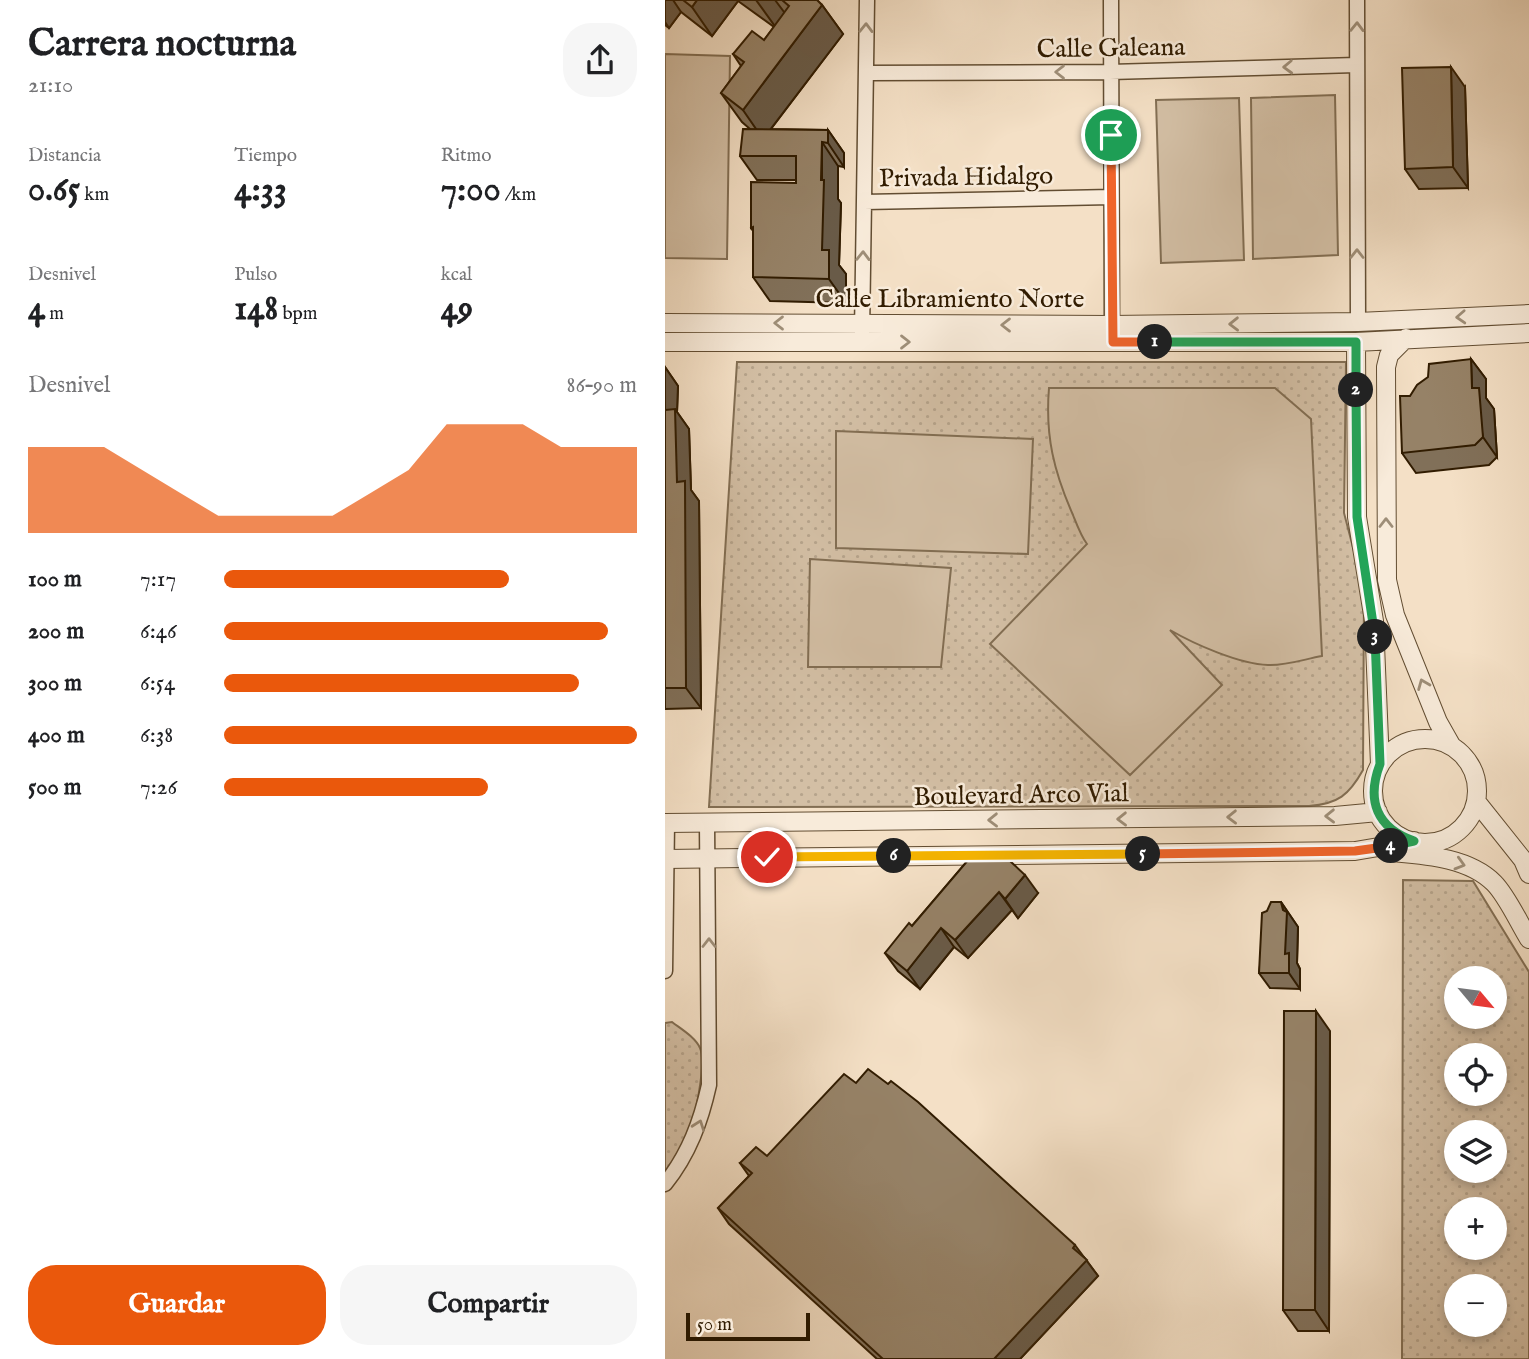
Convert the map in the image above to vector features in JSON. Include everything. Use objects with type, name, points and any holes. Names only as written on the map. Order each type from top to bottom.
[{"type":"street","points":[[862,333],[867,0]]},
{"type":"street","points":[[1111,0],[1112,333]]},
{"type":"street","points":[[1357,0],[1357,517],[1374,621],[1380,764]]},
{"type":"street","name":"Calle Galeana","points":[[866,73],[1110,72],[1356,65]]},
{"type":"street","name":"Privada Hidalgo","points":[[864,202],[1111,197]]},
{"type":"street","name":"Calle Libramiento Norte","points":[[1112,333],[1529,314]]},
{"type":"street","name":"Calle Libramiento Norte","points":[[665,323],[862,333]]},
{"type":"street","name":"Calle Libramiento Norte","points":[[665,342],[862,333],[1112,333],[1356,342],[1529,333]]},
{"type":"street","points":[[1387,580],[1386,368],[1389,355],[1406,338]]},
{"type":"street","points":[[1356,342],[1368,533],[1387,580],[1395,615],[1438,722],[1451,745],[1464,756],[1473,769],[1477,785],[1476,801],[1470,817],[1460,829],[1446,838],[1430,842],[1399,836],[1386,825],[1373,796],[1374,780],[1380,764],[1404,743],[1420,739],[1451,745]]},
{"type":"street","points":[[1476,801],[1523,860],[1529,874]]},
{"type":"street","name":"Boulevard Arco Vial","points":[[666,823],[1335,816],[1378,812]]},
{"type":"street","points":[[665,1184],[675,1172],[693,1139],[709,1084],[707,822]]},
{"type":"street","points":[[665,971],[666,823]]},
{"type":"street","points":[[1369,850],[1414,841]]},
{"type":"street","points":[[666,859],[1369,850],[1418,855],[1476,869],[1496,884],[1529,939]]},
{"type":"shaded area","points":[[665,54],[730,56],[727,259],[665,258]]},
{"type":"shaded area","points":[[1335,95],[1338,255],[1253,259],[1251,98]]},
{"type":"shaded area","points":[[1239,98],[1244,260],[1161,263],[1156,100]]},
{"type":"shaded area","points":[[737,362],[1346,362],[1344,513],[1364,590],[1363,770],[1358,779],[1342,797],[1328,803],[1309,806],[709,807]]},
{"type":"shaded area","points":[[1049,388],[1275,388],[1311,419],[1322,656],[1281,664],[1256,664],[1217,652],[1170,630],[1222,685],[1130,775],[990,644],[1087,544],[1066,499],[1052,453],[1048,422]]},
{"type":"shaded area","points":[[836,431],[1033,439],[1028,554],[836,548]]},
{"type":"shaded area","points":[[810,559],[951,568],[941,667],[808,667]]},
{"type":"shaded area","points":[[1403,880],[1473,881],[1529,972],[1529,1359],[1402,1359]]},
{"type":"shaded area","points":[[672,1022],[698,1044],[702,1066],[699,1094],[690,1131],[665,1177],[665,1023]]},
{"type":"building","points":[[683,0],[697,0],[692,7]]},
{"type":"building","points":[[782,0],[817,0],[822,5],[743,110],[721,93],[744,62],[733,54],[752,31],[764,40],[789,6]]},
{"type":"building","points":[[1451,67],[1453,167],[1405,169],[1402,68]]},
{"type":"building","points":[[743,129],[828,130],[828,143],[822,142],[821,180],[824,180],[822,250],[829,250],[829,279],[753,277],[751,182],[796,183],[796,156],[740,156]]},
{"type":"building","points":[[1471,359],[1472,388],[1479,388],[1483,437],[1475,445],[1402,453],[1400,396],[1410,396],[1417,385],[1428,377],[1429,364]]},
{"type":"building","points":[[675,409],[677,482],[685,481],[686,688],[665,688],[665,410]]},
{"type":"building","points":[[969,859],[1010,861],[1025,875],[1005,899],[999,892],[955,940],[941,928],[907,971],[885,953],[909,923],[912,926]]},
{"type":"building","points":[[1271,902],[1281,902],[1283,910],[1287,912],[1285,954],[1289,953],[1289,973],[1259,973],[1262,913],[1267,911]]},
{"type":"building","points":[[1284,1011],[1316,1011],[1315,1310],[1283,1310]]},
{"type":"building","points":[[868,1069],[888,1084],[891,1081],[918,1102],[1075,1245],[1073,1248],[1087,1260],[994,1359],[883,1359],[718,1208],[752,1173],[740,1163],[756,1147],[767,1156],[844,1074],[856,1083]]},
{"type":"route","points":[[767,857],[1355,851],[1414,841],[1399,836],[1386,825],[1373,796],[1374,780],[1380,764],[1374,621],[1357,517],[1356,342],[1113,342],[1111,135]]}]
